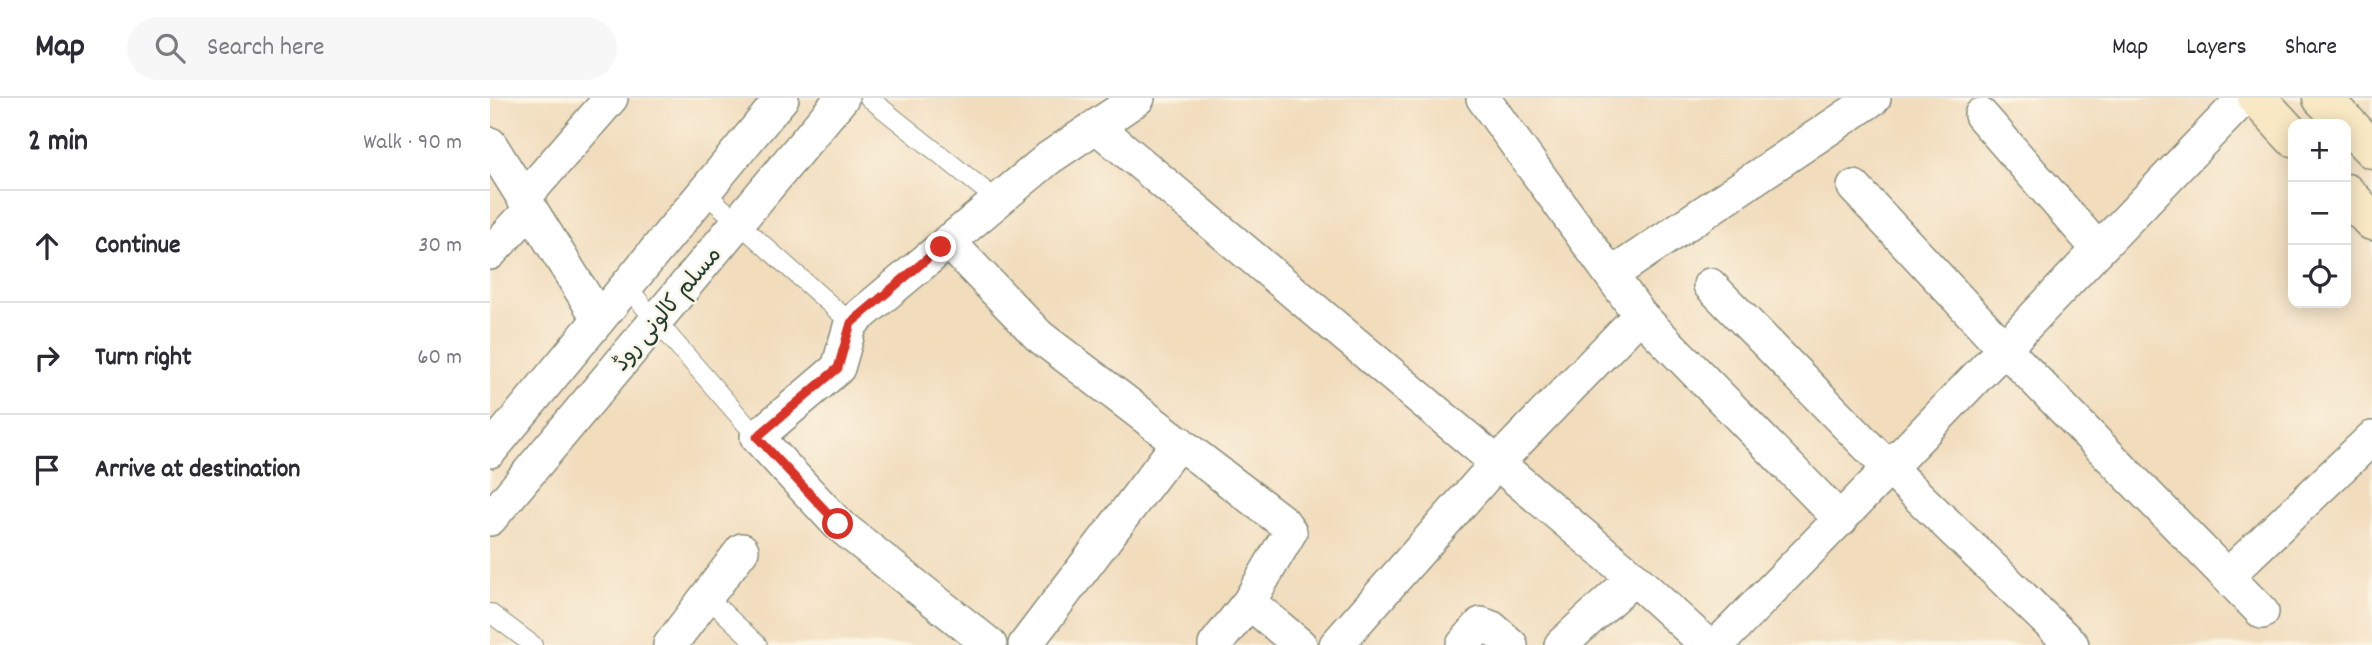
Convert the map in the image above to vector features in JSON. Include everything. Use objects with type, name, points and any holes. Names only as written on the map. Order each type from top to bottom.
[{"type":"main road","points":[[2257,98],[2288,132]]},
{"type":"main road","points":[[2322,98],[2372,149]]},
{"type":"main road","points":[[2351,198],[2372,221]]},
{"type":"street","points":[[490,253],[611,98]]},
{"type":"street","name":"مسلم کالونی روڈ","points":[[494,438],[599,319],[782,98]]},
{"type":"street","name":"مسلم کالونی روڈ","points":[[490,519],[842,98]]},
{"type":"street","points":[[990,645],[838,524],[757,437],[838,368],[851,323],[1049,158],[1138,98]]},
{"type":"street","points":[[1483,98],[1640,315],[1841,520]]},
{"type":"street","points":[[1611,275],[1874,98]]},
{"type":"street","points":[[1717,645],[1891,470],[2003,347],[2244,98]]},
{"type":"street","points":[[1981,115],[2098,248]]},
{"type":"street","points":[[1096,126],[1634,578],[1707,645]]},
{"type":"street","points":[[490,144],[599,319]]},
{"type":"street","points":[[1854,187],[2003,347],[2262,612]]},
{"type":"street","points":[[948,241],[1039,336],[1283,522],[1290,532],[1249,602],[1215,645]]},
{"type":"street","points":[[1710,285],[1891,470],[2072,645]]},
{"type":"street","points":[[1336,645],[1497,463],[1640,315]]},
{"type":"street","points":[[2228,575],[2372,438]]},
{"type":"street","points":[[1026,645],[1179,442]]},
{"type":"street","points":[[670,645],[742,550]]},
{"type":"street","points":[[1561,645],[1634,578]]},
{"type":"street","points":[[1249,602],[1300,645]]},
{"type":"street","points":[[1463,645],[1481,624],[1492,628],[1511,645]]},
{"type":"lane","points":[[869,98],[998,200]]},
{"type":"lane","points":[[704,192],[851,323]]},
{"type":"lane","points":[[626,286],[757,437]]},
{"type":"lane","points":[[706,596],[758,645]]},
{"type":"lane","points":[[490,613],[533,645]]},
{"type":"route","points":[[838,524],[757,437],[819,388],[838,368],[851,323],[941,247]]}]
